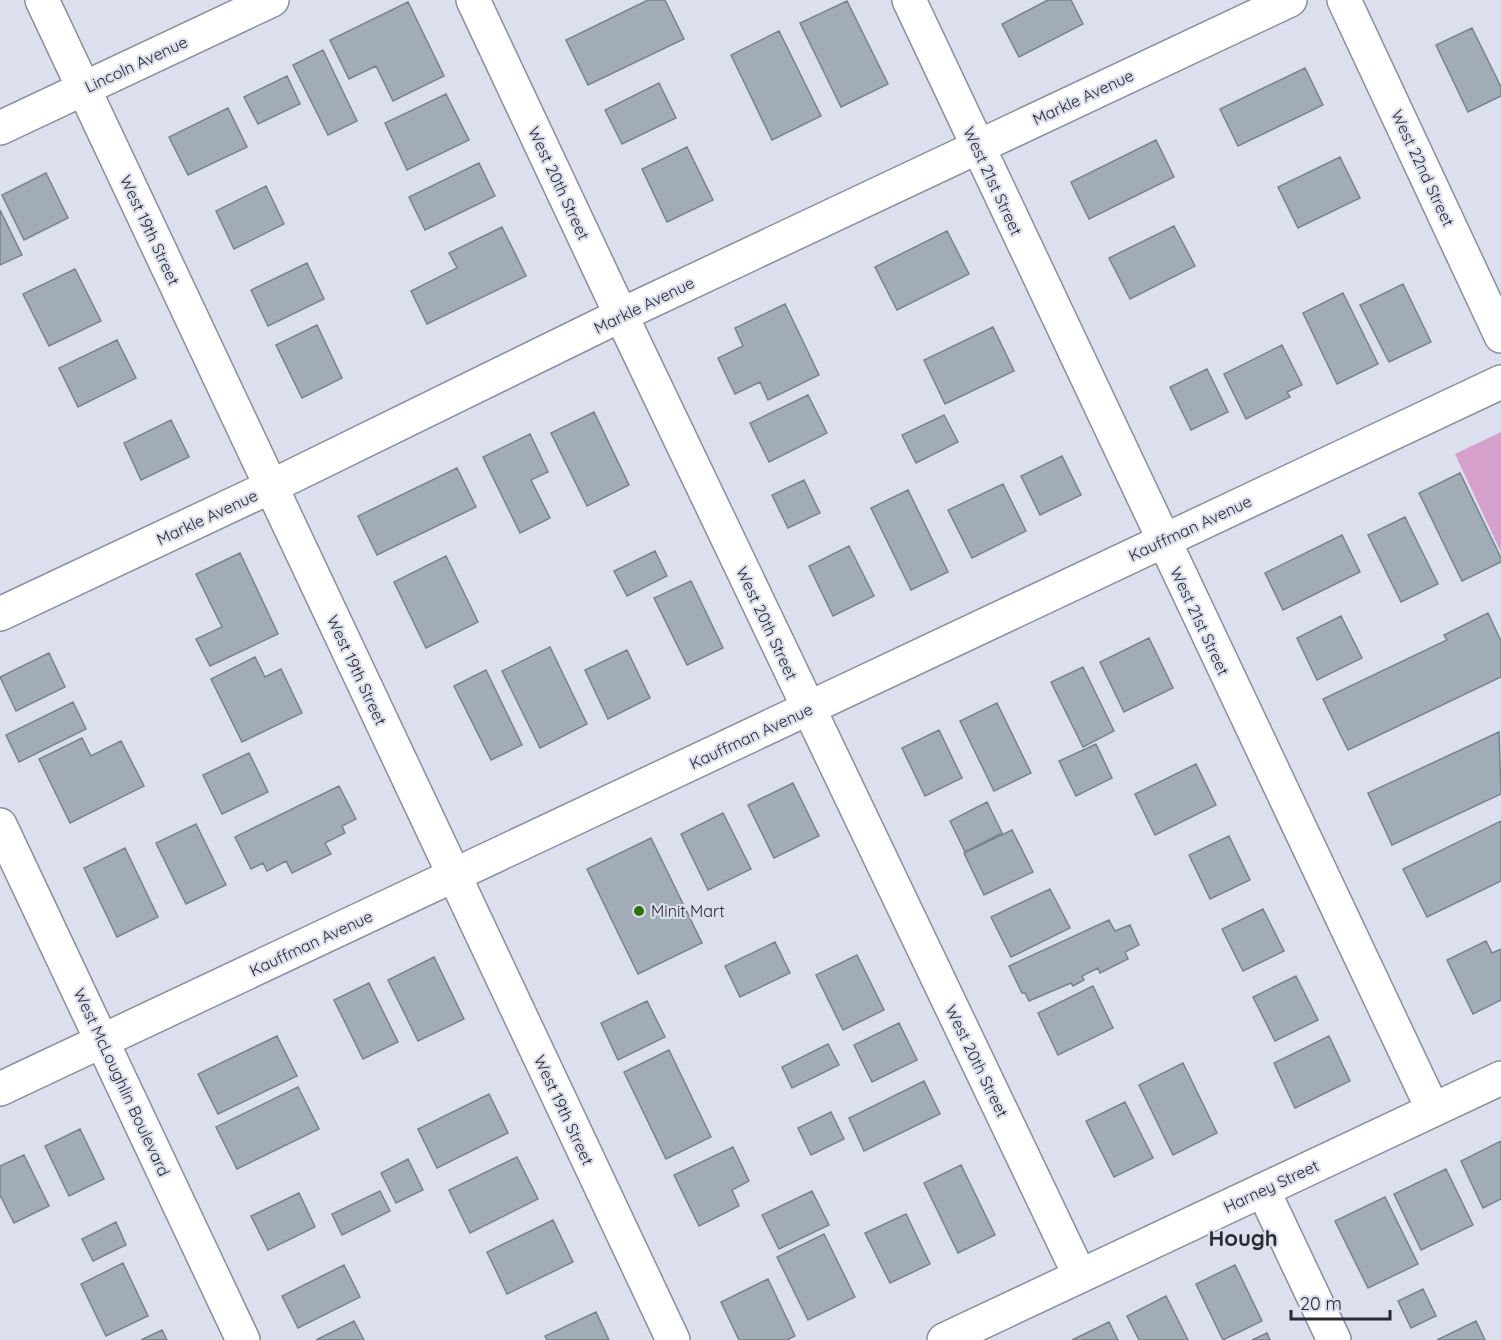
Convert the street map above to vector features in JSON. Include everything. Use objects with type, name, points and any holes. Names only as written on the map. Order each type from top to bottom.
[{"type":"street","name":"West 19th Street","points":[[42,0],[673,1340]]},
{"type":"street","name":"Lincoln Avenue","points":[[0,128],[272,0]]},
{"type":"street","name":"West 20th Street","points":[[473,0],[808,709],[1080,1276]]},
{"type":"street","name":"West 21st Street","points":[[909,0],[1162,541],[1433,1110]]},
{"type":"street","name":"Markle Avenue","points":[[0,614],[270,487],[621,315],[1290,0]]},
{"type":"street","name":"West 22nd Street","points":[[1344,0],[1501,336]]},
{"type":"street","name":"Kauffman Avenue","points":[[0,1089],[1501,382]]},
{"type":"street","name":"West McLoughlin Boulevard","points":[[0,825],[243,1340]]},
{"type":"street","name":"Harney Street","points":[[944,1340],[1501,1078]]},
{"type":"street","points":[[1263,1190],[1334,1340]]},
{"type":"shaded area","points":[[1501,432],[1501,552],[1455,454]]},
{"type":"building","points":[[648,0],[665,0],[684,39],[588,85],[566,40]]},
{"type":"building","points":[[1048,0],[1071,0],[1083,24],[1019,57],[1002,24]]},
{"type":"building","points":[[847,1],[888,84],[841,107],[800,23]]},
{"type":"building","points":[[408,2],[444,76],[393,101],[376,66],[349,79],[330,40]]},
{"type":"building","points":[[1472,28],[1501,87],[1501,96],[1468,112],[1436,45]]},
{"type":"building","points":[[779,31],[821,116],[772,140],[731,55]]},
{"type":"building","points":[[323,50],[357,121],[328,135],[293,65]]},
{"type":"building","points":[[1305,68],[1323,105],[1238,146],[1220,109]]},
{"type":"building","points":[[287,76],[300,104],[258,124],[244,97]]},
{"type":"building","points":[[659,83],[676,118],[622,144],[605,110]]},
{"type":"building","points":[[446,94],[469,140],[407,170],[385,123]]},
{"type":"building","points":[[228,108],[247,147],[188,175],[169,137]]},
{"type":"building","points":[[1156,140],[1174,177],[1089,219],[1071,182]]},
{"type":"building","points":[[687,147],[713,200],[667,222],[642,169]]},
{"type":"building","points":[[1340,157],[1360,198],[1298,228],[1278,187]]},
{"type":"building","points":[[479,163],[495,196],[425,230],[409,197]]},
{"type":"building","points":[[46,173],[68,218],[24,240],[2,195]]},
{"type":"building","points":[[266,186],[284,224],[234,249],[216,211]]},
{"type":"building","points":[[0,210],[22,255],[0,265]]},
{"type":"building","points":[[1174,226],[1195,266],[1130,299],[1109,258]]},
{"type":"building","points":[[502,227],[526,276],[427,324],[411,291],[457,268],[449,253]]},
{"type":"building","points":[[947,231],[969,274],[897,310],[875,267]]},
{"type":"building","points":[[307,263],[324,299],[268,326],[251,290]]},
{"type":"building","points":[[75,269],[101,321],[49,346],[23,294]]},
{"type":"building","points":[[1403,284],[1431,342],[1389,362],[1360,305]]},
{"type":"building","points":[[1343,293],[1378,364],[1337,384],[1303,313]]},
{"type":"building","points":[[785,304],[819,375],[768,400],[760,382],[735,394],[718,358],[743,346],[735,328]]},
{"type":"building","points":[[317,325],[342,378],[302,398],[276,345]]},
{"type":"building","points":[[993,327],[1014,371],[945,404],[924,360]]},
{"type":"building","points":[[117,340],[136,378],[78,407],[59,368]]},
{"type":"building","points":[[1282,345],[1302,385],[1287,392],[1290,397],[1246,419],[1224,374]]},
{"type":"building","points":[[1207,369],[1228,412],[1191,430],[1170,387]]},
{"type":"building","points":[[808,395],[827,433],[769,462],[750,423]]},
{"type":"building","points":[[594,412],[629,485],[587,506],[551,433]]},
{"type":"building","points":[[944,415],[958,442],[916,463],[902,435]]},
{"type":"building","points":[[171,420],[189,457],[141,480],[124,443]]},
{"type":"building","points":[[530,434],[548,472],[531,480],[550,518],[520,533],[483,457]]},
{"type":"building","points":[[1062,456],[1081,495],[1040,515],[1021,476]]},
{"type":"building","points":[[457,468],[476,507],[377,555],[358,516]]},
{"type":"building","points":[[1460,473],[1501,558],[1501,562],[1462,581],[1419,493]]},
{"type":"building","points":[[804,480],[820,513],[788,528],[772,495]]},
{"type":"building","points":[[1003,484],[1026,531],[972,558],[948,510]]},
{"type":"building","points":[[908,490],[948,572],[911,590],[871,508]]},
{"type":"building","points":[[1405,517],[1438,584],[1401,602],[1368,535]]},
{"type":"building","points":[[1342,535],[1360,572],[1283,610],[1265,573]]},
{"type":"building","points":[[849,546],[874,596],[833,616],[809,566]]},
{"type":"building","points":[[655,551],[667,576],[627,596],[614,571]]},
{"type":"building","points":[[240,553],[278,634],[210,666],[196,639],[222,627],[196,574]]},
{"type":"building","points":[[446,556],[478,622],[426,648],[394,582]]},
{"type":"building","points":[[691,581],[723,648],[687,665],[654,598]]},
{"type":"building","points":[[1488,613],[1501,641],[1501,677],[1348,750],[1323,699],[1447,640],[1444,635]]},
{"type":"building","points":[[1341,616],[1362,658],[1317,680],[1297,638]]},
{"type":"building","points":[[1149,638],[1173,688],[1124,712],[1100,662]]},
{"type":"building","points":[[550,647],[587,724],[540,748],[502,671]]},
{"type":"building","points":[[627,650],[650,698],[608,719],[585,670]]},
{"type":"building","points":[[49,653],[65,687],[16,711],[0,677]]},
{"type":"building","points":[[255,657],[265,677],[281,669],[302,713],[242,742],[211,679]]},
{"type":"building","points":[[1083,667],[1114,731],[1083,747],[1051,682]]},
{"type":"building","points":[[486,670],[522,745],[491,760],[454,686]]},
{"type":"building","points":[[73,702],[86,729],[19,762],[6,735]]},
{"type":"building","points":[[997,703],[1031,773],[994,791],[960,721]]},
{"type":"building","points":[[939,730],[962,778],[925,796],[902,748]]},
{"type":"building","points":[[1499,732],[1501,794],[1392,845],[1368,793]]},
{"type":"building","points":[[82,738],[91,756],[121,741],[144,786],[70,823],[39,759]]},
{"type":"building","points":[[1096,744],[1112,778],[1076,796],[1059,761]]},
{"type":"building","points":[[249,753],[268,792],[222,814],[203,775]]},
{"type":"building","points":[[1196,764],[1216,805],[1155,835],[1135,794]]},
{"type":"building","points":[[793,783],[819,836],[774,858],[748,805]]},
{"type":"building","points":[[339,786],[356,819],[342,826],[345,833],[325,843],[331,854],[292,873],[286,861],[267,871],[263,863],[251,869],[235,837]]},
{"type":"building","points":[[987,802],[1002,833],[965,852],[950,821]]},
{"type":"building","points":[[723,813],[751,869],[708,890],[681,834]]},
{"type":"building","points":[[1501,821],[1501,881],[1427,917],[1403,869]]},
{"type":"building","points":[[196,824],[226,885],[186,904],[156,843]]},
{"type":"building","points":[[1012,830],[1033,872],[984,895],[964,853]]},
{"type":"building","points":[[1229,836],[1250,880],[1210,899],[1189,855]]},
{"type":"building","points":[[651,838],[702,943],[638,974],[587,869]]},
{"type":"building","points":[[125,848],[158,917],[117,937],[84,868]]},
{"type":"building","points":[[1050,889],[1070,928],[1011,957],[991,917]]},
{"type":"building","points":[[1263,909],[1284,951],[1243,971],[1222,929]]},
{"type":"building","points":[[1109,920],[1115,931],[1130,925],[1139,945],[1125,952],[1128,959],[1100,973],[1098,968],[1082,976],[1084,980],[1073,986],[1071,983],[1029,1001],[1025,993],[1022,993],[1009,966]]},
{"type":"building","points":[[1486,941],[1492,953],[1501,949],[1501,1000],[1473,1014],[1447,960]]},
{"type":"building","points":[[775,942],[790,973],[740,997],[725,966]]},
{"type":"building","points":[[857,955],[884,1010],[843,1030],[816,975]]},
{"type":"building","points":[[434,957],[464,1019],[418,1041],[388,980]]},
{"type":"building","points":[[1296,976],[1318,1020],[1275,1041],[1253,997]]},
{"type":"building","points":[[369,983],[398,1042],[363,1059],[334,1000]]},
{"type":"building","points":[[1093,986],[1113,1028],[1058,1055],[1038,1013]]},
{"type":"building","points":[[647,1001],[665,1037],[618,1060],[601,1023]]},
{"type":"building","points":[[899,1023],[917,1060],[872,1082],[854,1045]]},
{"type":"building","points":[[277,1036],[297,1076],[218,1114],[198,1074]]},
{"type":"building","points":[[1329,1036],[1350,1081],[1295,1108],[1274,1063]]},
{"type":"building","points":[[828,1044],[839,1065],[792,1088],[782,1067]]},
{"type":"building","points":[[669,1050],[711,1137],[666,1159],[624,1072]]},
{"type":"building","points":[[1183,1063],[1217,1133],[1173,1155],[1139,1085]]},
{"type":"building","points":[[924,1081],[940,1114],[864,1151],[849,1118]]},
{"type":"building","points":[[298,1087],[319,1129],[237,1169],[216,1127]]},
{"type":"building","points":[[489,1094],[508,1133],[437,1168],[418,1129]]},
{"type":"building","points":[[1125,1102],[1153,1158],[1114,1177],[1086,1121]]},
{"type":"building","points":[[831,1112],[844,1139],[811,1155],[798,1128]]},
{"type":"building","points":[[80,1129],[104,1179],[69,1196],[45,1146]]},
{"type":"building","points":[[1501,1141],[1501,1199],[1483,1208],[1461,1161]]},
{"type":"building","points":[[733,1147],[749,1181],[732,1190],[739,1206],[699,1226],[674,1175]]},
{"type":"building","points":[[24,1155],[49,1206],[14,1223],[0,1195],[0,1166]]},
{"type":"building","points":[[517,1157],[538,1199],[470,1233],[449,1190]]},
{"type":"building","points":[[408,1159],[423,1190],[396,1203],[381,1173]]},
{"type":"building","points":[[961,1165],[995,1235],[958,1253],[924,1183]]},
{"type":"building","points":[[1446,1169],[1473,1225],[1421,1250],[1394,1194]]},
{"type":"building","points":[[380,1191],[390,1211],[342,1235],[332,1214]]},
{"type":"building","points":[[812,1191],[829,1225],[779,1249],[762,1215]]},
{"type":"building","points":[[299,1193],[315,1227],[268,1250],[251,1216]]},
{"type":"building","points":[[1385,1197],[1418,1264],[1368,1288],[1335,1221]]},
{"type":"building","points":[[906,1214],[930,1264],[890,1283],[865,1233]]},
{"type":"building","points":[[553,1220],[573,1262],[507,1294],[487,1252]]},
{"type":"building","points":[[116,1222],[126,1245],[93,1261],[82,1239]]},
{"type":"building","points":[[824,1234],[855,1297],[808,1320],[777,1257]]},
{"type":"building","points":[[123,1263],[148,1316],[106,1336],[81,1284]]},
{"type":"building","points":[[344,1265],[360,1297],[298,1328],[282,1296]]},
{"type":"building","points":[[1235,1265],[1262,1321],[1223,1340],[1196,1284]]},
{"type":"building","points":[[768,1279],[795,1336],[787,1340],[739,1340],[721,1302]]},
{"type":"building","points":[[1423,1289],[1436,1316],[1411,1328],[1398,1301]]},
{"type":"building","points":[[1166,1296],[1188,1340],[1139,1340],[1127,1316]]},
{"type":"building","points":[[596,1312],[609,1340],[547,1340],[545,1336]]},
{"type":"building","points":[[354,1321],[364,1340],[316,1340]]},
{"type":"building","points":[[1476,1321],[1485,1340],[1437,1340]]},
{"type":"building","points":[[1109,1322],[1118,1340],[1072,1340]]},
{"type":"building","points":[[162,1330],[167,1340],[141,1340]]},
{"type":"building","points":[[1267,1333],[1270,1340],[1252,1340]]},
{"type":"place","name":"Minit Mart","points":[[639,911]]},
{"type":"district","name":"Hough","points":[[1243,1238]]}]
